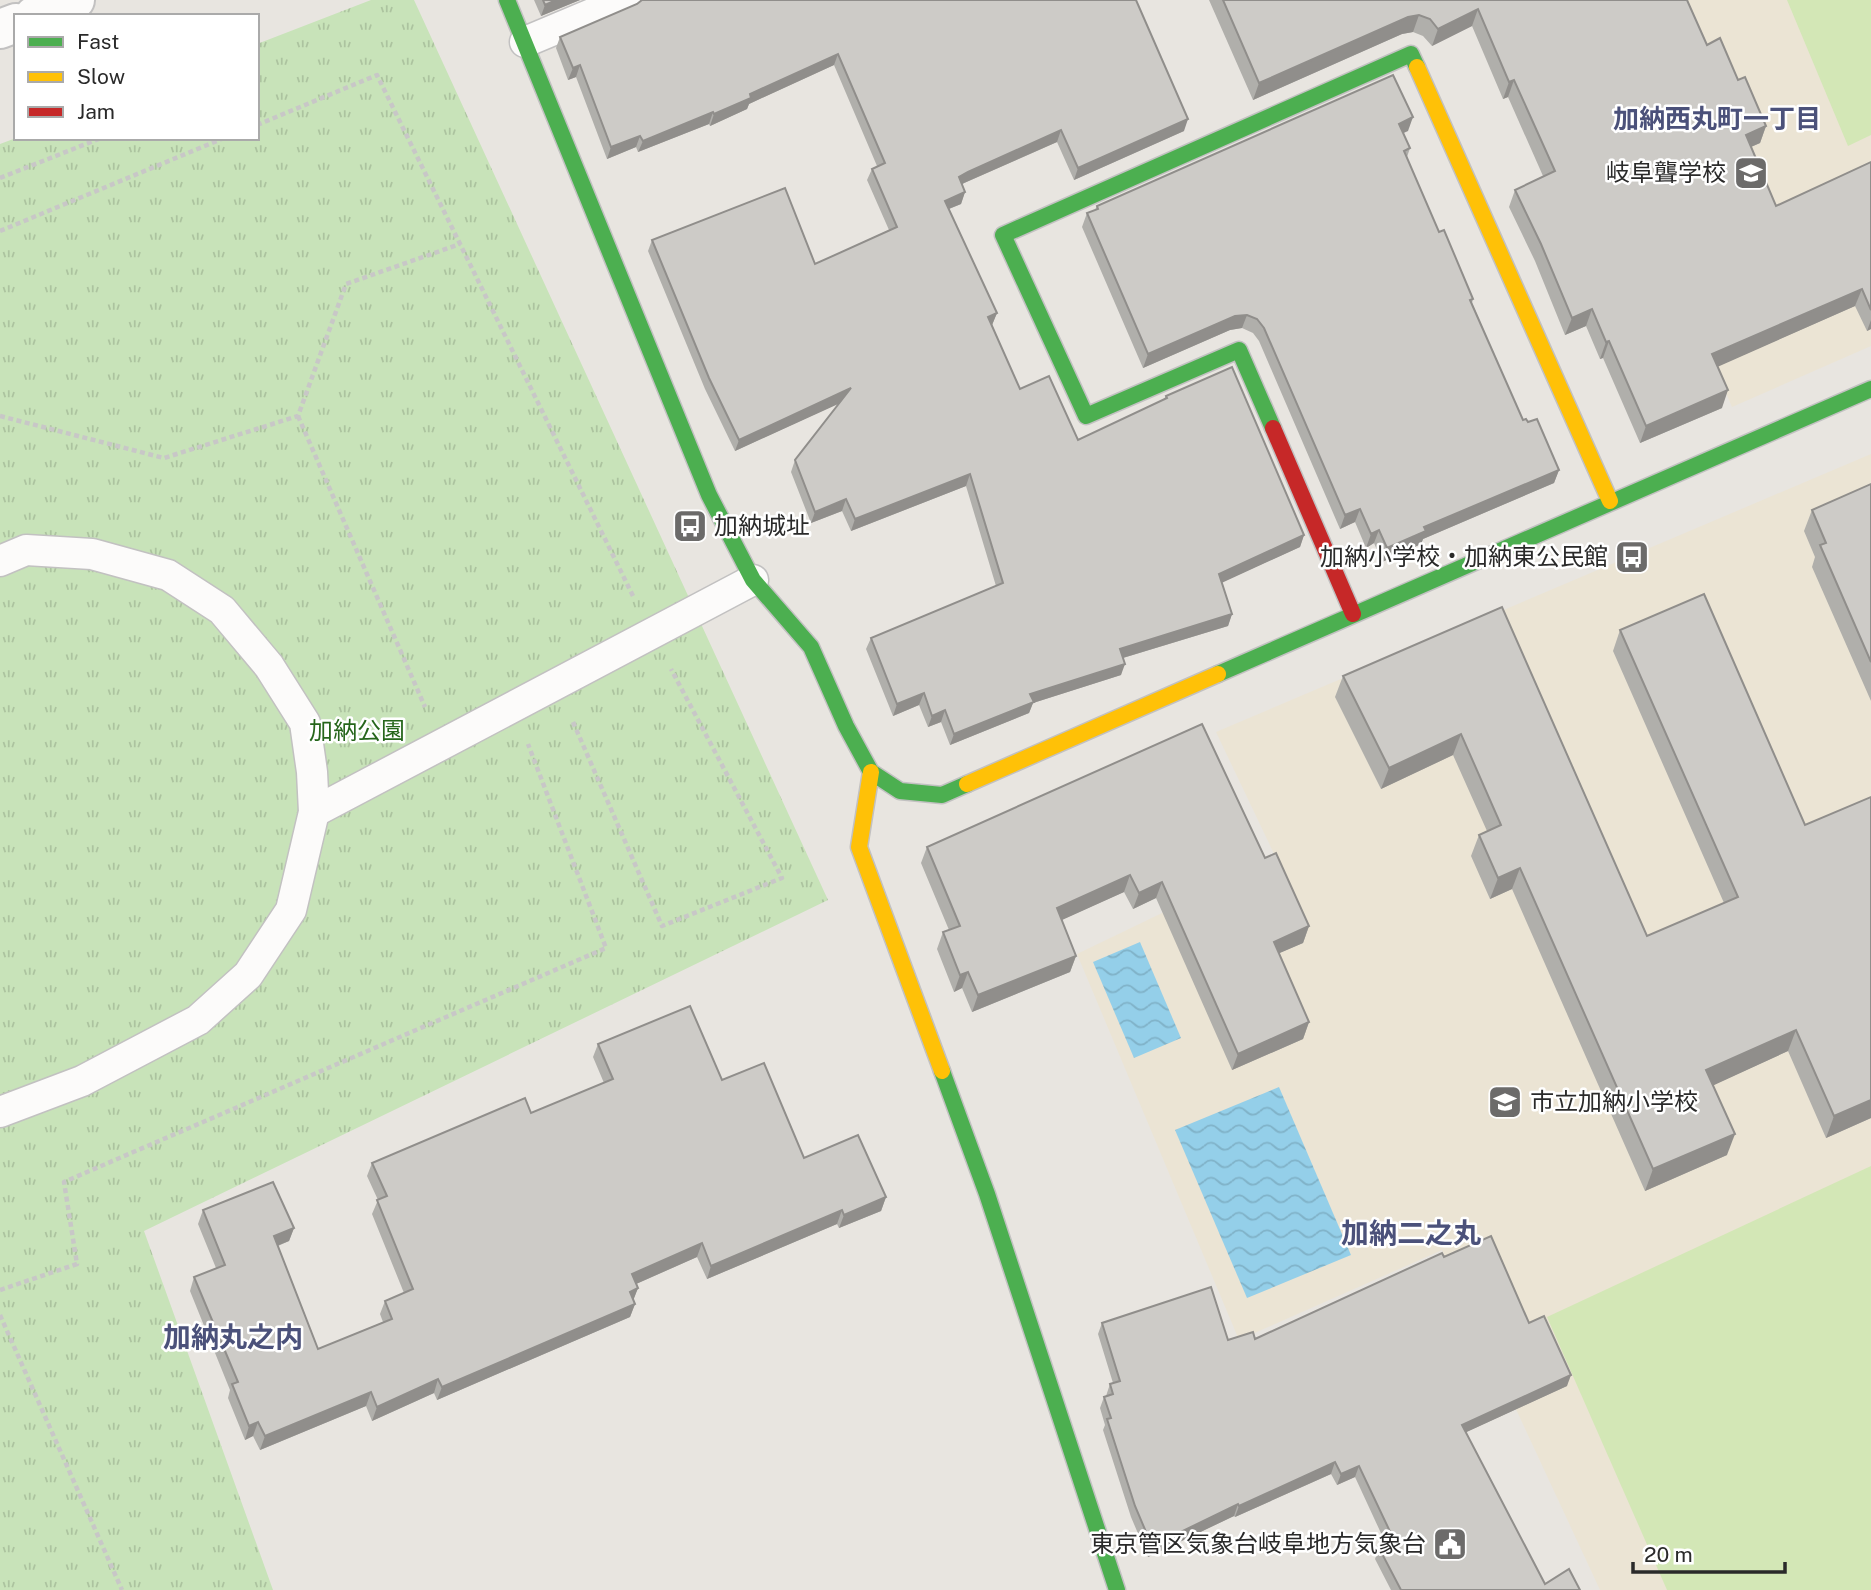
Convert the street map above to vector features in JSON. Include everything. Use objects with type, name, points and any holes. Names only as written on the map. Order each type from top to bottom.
[{"type":"street","points":[[39,14],[75,0]]},
{"type":"street","points":[[508,0],[709,495],[753,580],[811,647],[846,726],[871,772],[900,791],[942,795],[1610,501],[1871,390]]},
{"type":"street","points":[[1353,614],[1239,350],[1086,416],[1003,235],[1410,54],[1610,501]]},
{"type":"street","points":[[871,772],[859,846],[988,1194],[1117,1590]]},
{"type":"lane","points":[[525,41],[625,0]]},
{"type":"lane","points":[[0,561],[26,550],[92,554],[169,575],[222,610],[269,666],[305,723],[313,772],[314,812],[291,910],[248,975],[198,1020],[82,1081],[0,1112]]},
{"type":"lane","points":[[314,812],[753,580]]},
{"type":"path","points":[[259,124],[377,75],[652,634],[782,878],[662,926],[556,684]]},
{"type":"path","points":[[0,178],[96,140]]},
{"type":"path","points":[[207,140],[208,145]]},
{"type":"path","points":[[0,231],[219,140]]},
{"type":"path","points":[[442,745],[298,416],[346,284],[460,244]]},
{"type":"path","points":[[0,416],[164,458],[298,416]]},
{"type":"path","points":[[0,1290],[78,1264],[64,1182],[606,948],[513,707]]},
{"type":"path","points":[[0,1315],[122,1590]]},
{"type":"shaded area","name":"岐阜聾学校","points":[[1557,0],[1871,0],[1871,346],[1732,407]]},
{"type":"shaded area","name":"市立加納小学校","points":[[1871,454],[1871,1590],[1600,1590],[1442,1250],[1239,1340],[1077,954],[1276,858],[1216,732]]},
{"type":"green space","name":"加納公園","points":[[371,0],[414,0],[828,900],[144,1231],[273,1590],[0,1590],[0,144],[14,139],[259,140],[259,43]]},
{"type":"green space","points":[[1787,0],[1871,0],[1871,135],[1848,146]]},
{"type":"green space","points":[[1871,1166],[1871,1590],[1667,1590],[1547,1317]]},
{"type":"water","points":[[1140,942],[1181,1038],[1134,1058],[1093,962]]},
{"type":"water","points":[[1279,1087],[1351,1255],[1247,1298],[1175,1130]]},
{"type":"building","points":[[543,0],[556,0],[545,5]]},
{"type":"building","points":[[642,0],[1136,0],[1188,119],[1078,168],[1061,130],[959,177],[965,192],[945,201],[997,313],[988,317],[1020,389],[1049,376],[1078,440],[1232,367],[1304,535],[1219,574],[1232,614],[1120,649],[1125,664],[1030,694],[1034,702],[954,734],[945,710],[932,716],[924,693],[897,704],[871,638],[1003,583],[970,474],[855,519],[846,499],[815,512],[795,460],[851,388],[739,440],[709,378],[652,240],[785,188],[815,264],[897,227],[872,169],[885,163],[838,54],[750,94],[751,98],[714,114],[713,112],[643,141],[640,136],[611,147],[580,65],[573,68],[560,37]]},
{"type":"building","points":[[1223,0],[1687,0],[1707,45],[1720,38],[1738,80],[1745,77],[1766,126],[1746,135],[1776,206],[1871,162],[1871,310],[1862,289],[1712,354],[1728,390],[1646,426],[1592,309],[1572,318],[1515,190],[1555,171],[1514,80],[1509,82],[1478,9],[1438,29],[1430,19],[1419,15],[1408,17],[1259,83]]},
{"type":"building","points":[[1393,75],[1413,117],[1399,124],[1410,148],[1404,151],[1439,232],[1444,230],[1473,299],[1470,300],[1523,420],[1528,422],[1537,419],[1559,470],[1424,527],[1426,531],[1387,548],[1379,530],[1371,534],[1360,509],[1345,515],[1264,328],[1257,319],[1247,315],[1235,316],[1148,354],[1087,213],[1098,209],[1097,206]]},
{"type":"building","points":[[1871,484],[1871,662],[1820,545],[1826,543],[1812,510]]},
{"type":"building","points":[[1704,594],[1805,825],[1871,797],[1871,1100],[1834,1116],[1796,1030],[1706,1070],[1735,1134],[1653,1169],[1520,868],[1498,878],[1479,835],[1501,825],[1461,734],[1389,768],[1343,676],[1502,607],[1647,936],[1738,897],[1620,630]]},
{"type":"building","points":[[1202,724],[1265,858],[1276,853],[1309,926],[1274,942],[1309,1022],[1238,1054],[1162,882],[1139,893],[1130,875],[1057,908],[1076,956],[978,995],[968,972],[960,975],[943,932],[960,926],[927,847]]},
{"type":"building","points":[[690,1006],[722,1080],[764,1063],[804,1158],[858,1135],[886,1197],[844,1215],[842,1210],[711,1266],[702,1243],[632,1274],[638,1288],[630,1292],[635,1304],[442,1387],[438,1379],[377,1407],[371,1392],[265,1436],[258,1422],[249,1426],[232,1384],[238,1382],[194,1277],[225,1265],[203,1210],[273,1182],[294,1228],[274,1236],[318,1349],[392,1319],[385,1301],[413,1289],[377,1200],[387,1196],[372,1163],[525,1098],[531,1113],[613,1079],[598,1044]]},
{"type":"building","points":[[1491,1236],[1529,1323],[1544,1316],[1571,1375],[1462,1425],[1545,1584],[1569,1569],[1580,1590],[1401,1590],[1379,1548],[1394,1540],[1359,1466],[1341,1474],[1335,1462],[1239,1506],[1238,1504],[1152,1546],[1135,1506],[1107,1419],[1111,1418],[1104,1397],[1113,1394],[1110,1384],[1120,1381],[1102,1323],[1211,1287],[1228,1340],[1253,1332],[1255,1339],[1442,1253],[1444,1257]]},
{"type":"traffic: fast","points":[[507,0],[709,495],[753,580],[811,647],[846,726],[871,772],[900,791],[942,795],[967,784]]},
{"type":"traffic: fast","points":[[1273,428],[1239,350],[1086,416],[1003,235],[1411,54],[1417,67]]},
{"type":"traffic: fast","points":[[1218,674],[1871,389]]},
{"type":"traffic: fast","points":[[942,1071],[987,1194],[1117,1590]]},
{"type":"traffic: slow","points":[[1417,67],[1610,501]]},
{"type":"traffic: slow","points":[[967,784],[1218,674]]},
{"type":"traffic: slow","points":[[871,772],[859,847],[942,1071]]},
{"type":"traffic: jam","points":[[1273,428],[1353,614]]},
{"type":"place","name":"岐阜聾学校","points":[[1751,173]]},
{"type":"place","name":"加納城址","points":[[690,526]]},
{"type":"place","name":"加納小学校・加納東公民館","points":[[1632,557]]},
{"type":"place","name":"市立加納小学校","points":[[1505,1102]]},
{"type":"place","name":"東京管区気象台岐阜地方気象台","points":[[1450,1544]]},
{"type":"district","name":"加納西丸町一丁目","points":[[1717,119]]},
{"type":"district","name":"加納二之丸","points":[[1411,1233]]},
{"type":"district","name":"加納丸之内","points":[[233,1337]]}]
